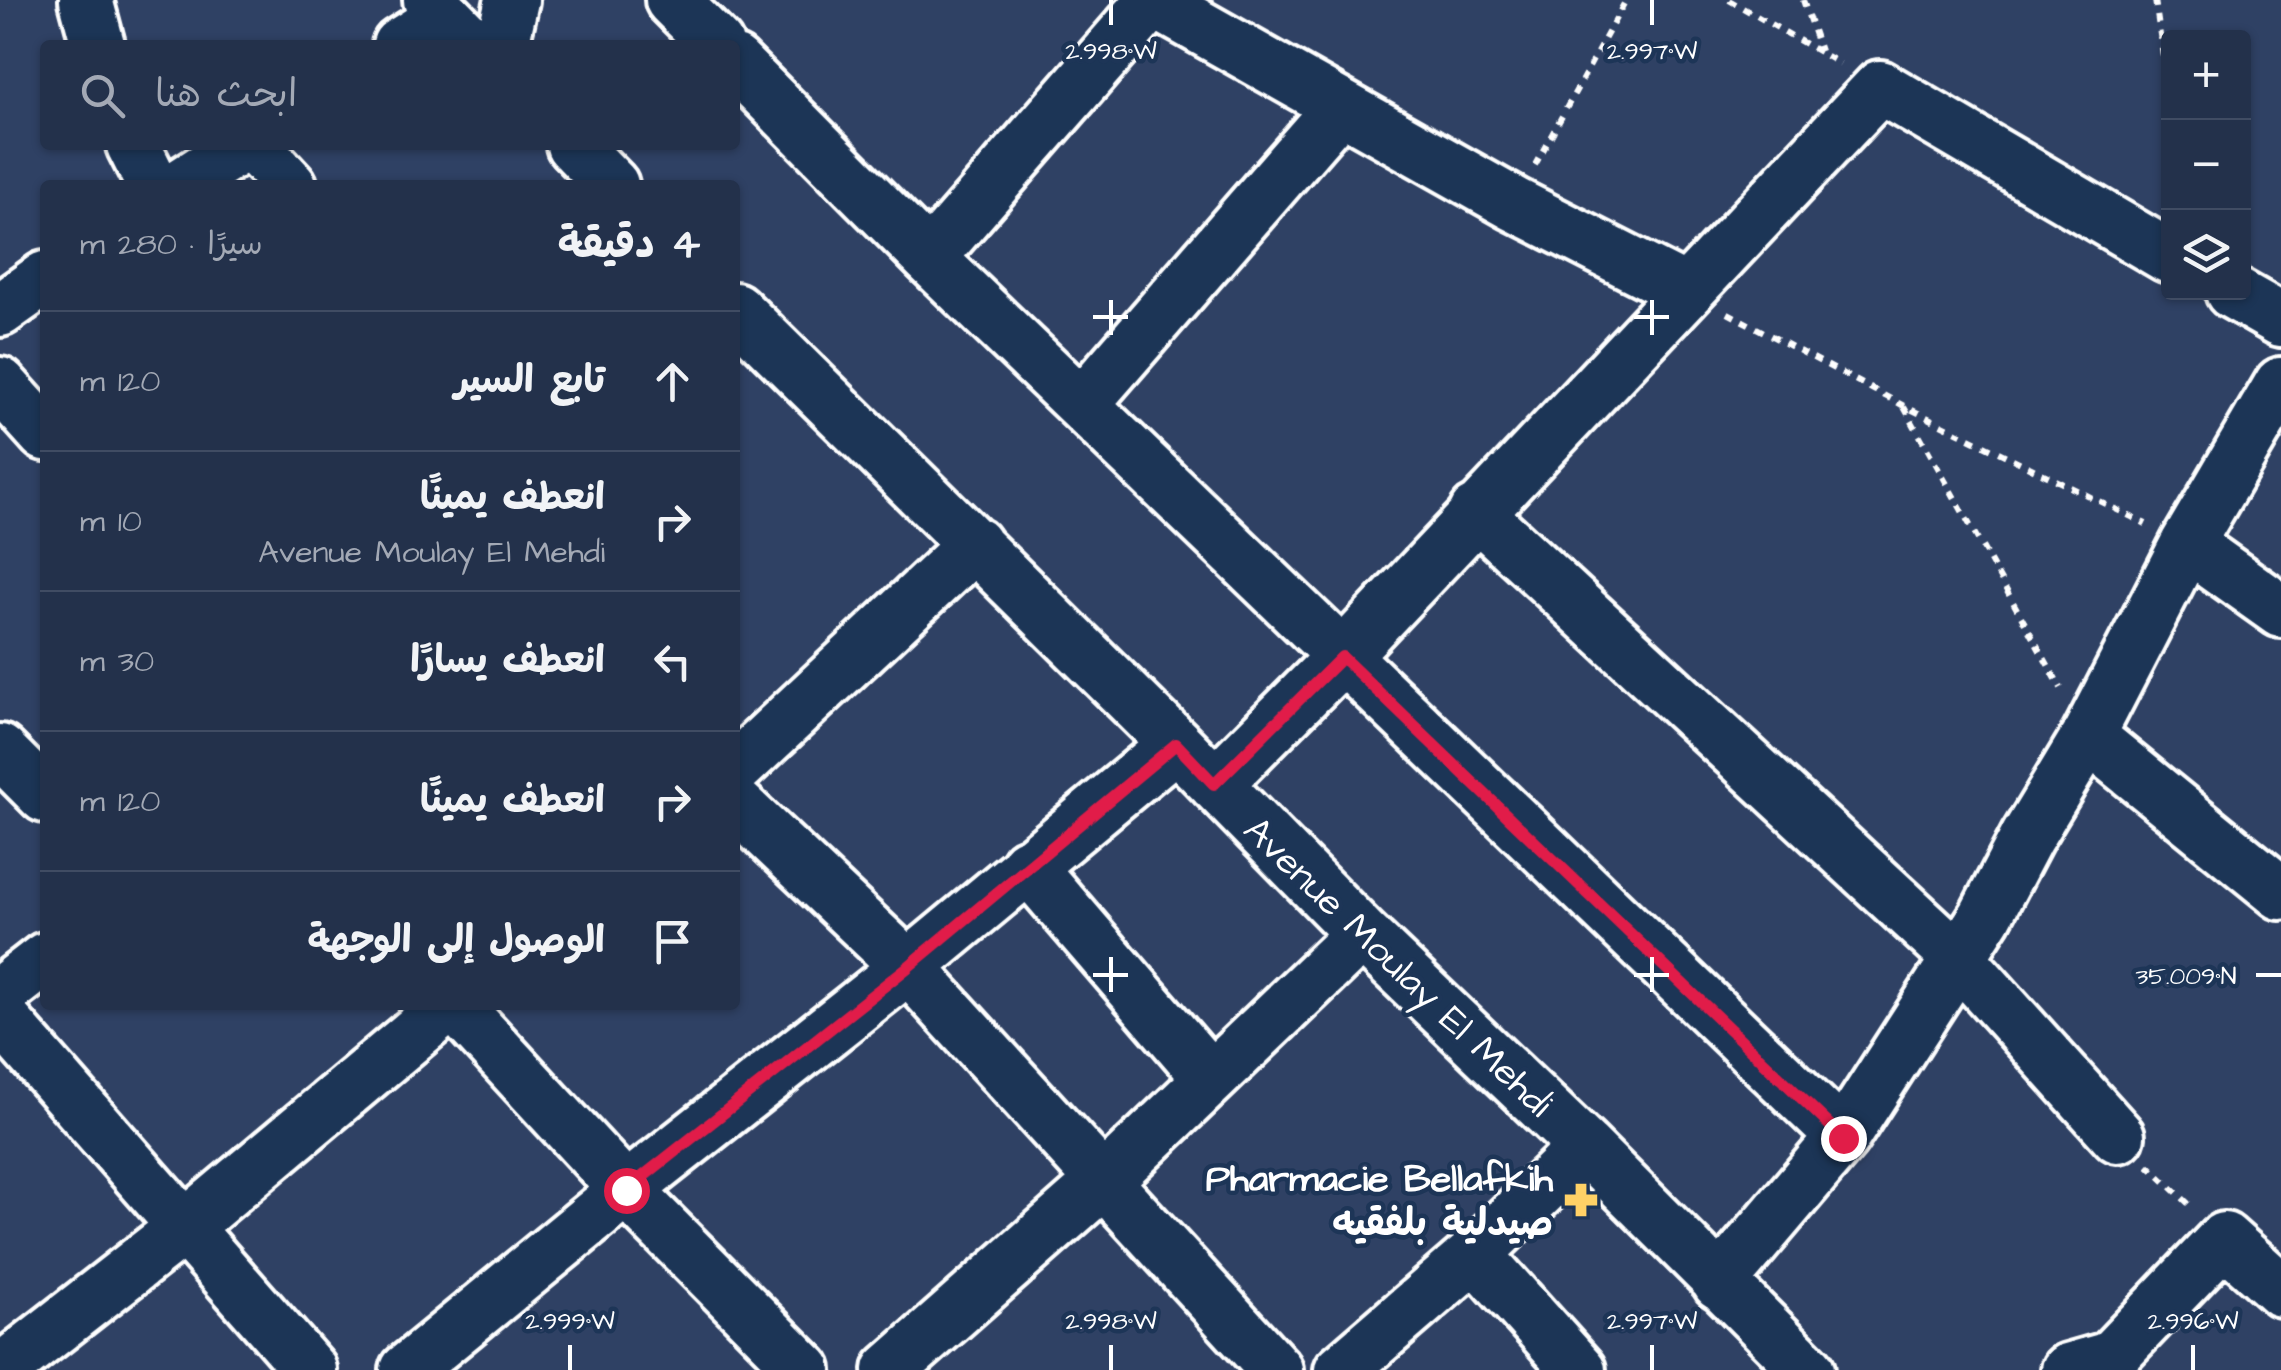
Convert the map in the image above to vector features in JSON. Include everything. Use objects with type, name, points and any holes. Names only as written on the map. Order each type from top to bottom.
[{"type":"street","points":[[86,0],[97,40]]},
{"type":"street","points":[[503,40],[512,0]]},
{"type":"street","points":[[672,0],[712,40]]},
{"type":"street","points":[[930,258],[1153,0],[1514,204],[1684,290]]},
{"type":"street","points":[[409,40],[450,20]]},
{"type":"street","points":[[740,68],[930,258],[1843,1138]]},
{"type":"street","points":[[1214,784],[1342,657],[1684,290],[1880,87],[2161,252]]},
{"type":"street","points":[[1082,404],[1340,107]]},
{"type":"street","points":[[136,150],[150,180]]},
{"type":"street","points":[[188,180],[235,150]]},
{"type":"street","points":[[258,150],[286,180]]},
{"type":"street","points":[[577,150],[607,180]]},
{"type":"street","points":[[0,310],[40,282]]},
{"type":"street","points":[[2246,300],[2281,320]]},
{"type":"street","name":"Avenue Moulay El Mehdi","points":[[744,335],[975,544],[1362,934],[1585,1147],[1719,1283],[1788,1364]]},
{"type":"street","points":[[0,384],[40,428]]},
{"type":"street","points":[[1719,1283],[1843,1138],[1985,917],[2027,837],[2088,736],[2187,544],[2281,384]]},
{"type":"street","points":[[1476,512],[1957,956],[2118,1136]]},
{"type":"street","points":[[740,764],[975,544]]},
{"type":"street","points":[[2187,544],[2281,612]]},
{"type":"street","points":[[2088,736],[2281,893]]},
{"type":"street","points":[[431,1363],[626,1190],[908,967],[1027,864],[1176,744]]},
{"type":"street","points":[[0,751],[40,791]]},
{"type":"street","points":[[740,809],[908,967],[1276,1370]]},
{"type":"street","points":[[1027,864],[1210,1078]]},
{"type":"street","points":[[890,1370],[1104,1182],[1362,934]]},
{"type":"street","points":[[0,994],[40,963]]},
{"type":"street","points":[[2,1370],[184,1227],[446,1010]]},
{"type":"street","points":[[457,1010],[626,1190],[804,1370]]},
{"type":"street","points":[[0,1016],[310,1370]]},
{"type":"street","points":[[1341,1370],[1475,1254],[1585,1147]]},
{"type":"street","points":[[2068,1370],[2110,1358],[2224,1239],[2281,1290]]},
{"type":"street","points":[[1475,1254],[1579,1370]]},
{"type":"path","points":[[1514,204],[1626,0]]},
{"type":"path","points":[[1729,0],[1880,87]]},
{"type":"path","points":[[1803,0],[1821,53]]},
{"type":"path","points":[[2155,0],[2161,42]]},
{"type":"path","points":[[1684,290],[1904,406],[2187,544]]},
{"type":"path","points":[[1904,406],[2088,736]]},
{"type":"path","points":[[2118,1136],[2224,1239]]},
{"type":"place","name":"Pharmacie Bellafkih صيدلية بلفقيه","points":[[1581,1200]]},
{"type":"route","points":[[626,1190],[908,967],[1027,864],[1176,744],[1214,784],[1342,657],[1843,1138]]}]
